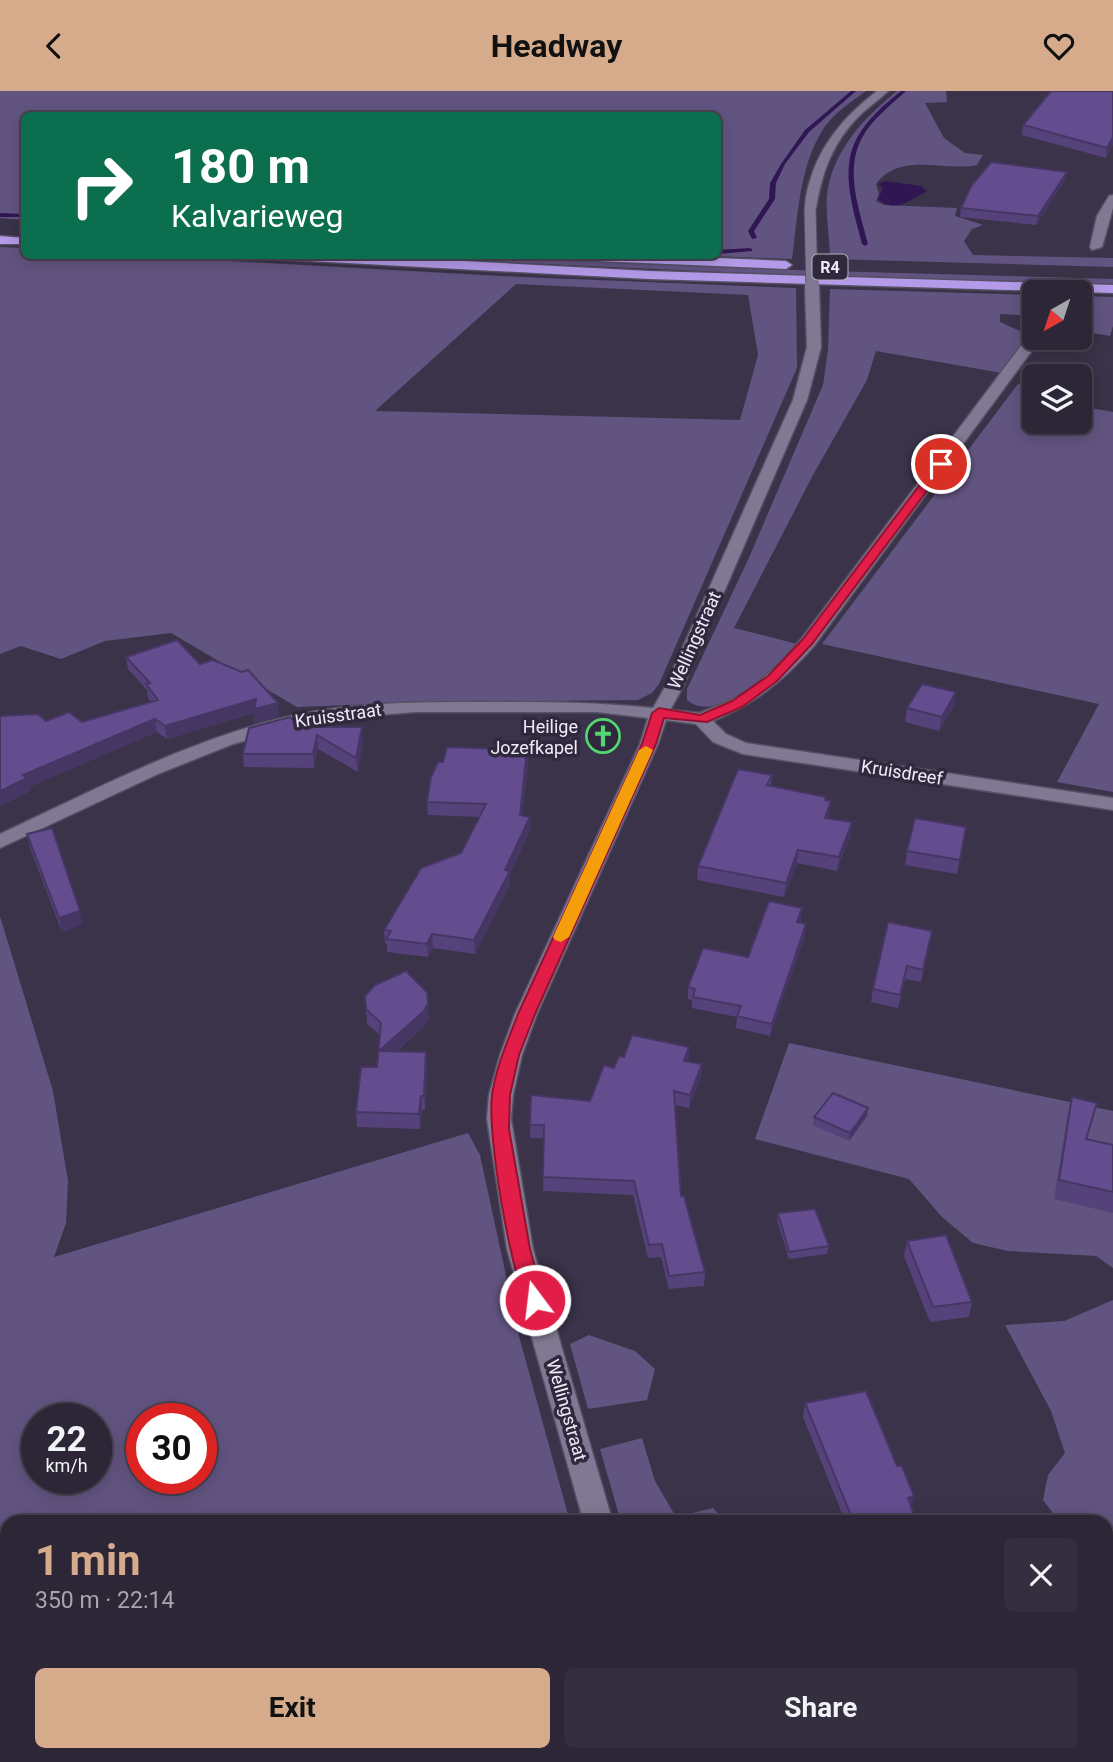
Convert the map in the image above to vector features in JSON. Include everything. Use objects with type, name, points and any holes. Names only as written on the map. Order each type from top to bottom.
[{"type":"highway","points":[[0,240],[21,241]]},
{"type":"highway","name":"R4","points":[[347,259],[649,275],[1113,289]]},
{"type":"highway","name":"R4","points":[[653,259],[917,269]]},
{"type":"street","name":"Wellingstraat","points":[[597,1515],[520,1249],[499,1119],[501,1095],[511,1055],[526,1014],[649,744],[659,713],[674,687],[800,400],[814,347],[810,208],[813,180],[826,150],[851,117],[883,91]]},
{"type":"street","points":[[1096,247],[1103,216],[1113,198]]},
{"type":"street","points":[[702,719],[748,698],[787,666],[1025,350]]},
{"type":"street","name":"Kruisstraat","points":[[0,842],[151,770],[226,740],[319,715],[415,707],[597,707],[702,719]]},
{"type":"street","name":"Kruisdreef","points":[[702,719],[709,731],[724,742],[743,748],[1113,804]]},
{"type":"shaded area","points":[[0,91],[866,91],[831,119],[814,146],[804,177],[792,259],[721,256],[721,112],[21,112],[21,220],[0,218]]},
{"type":"shaded area","points":[[897,91],[946,91],[947,102],[925,103],[944,138],[965,153],[983,155],[977,165],[910,165],[898,168],[886,174],[876,184],[879,194],[876,201],[884,205],[957,208],[955,216],[983,225],[972,229],[964,241],[973,255],[1113,258],[1113,267],[830,259],[827,205],[832,173],[854,134],[874,111]]},
{"type":"shaded area","points":[[885,181],[921,186],[927,191],[902,204],[890,205],[878,199],[883,188],[878,184]]},
{"type":"shaded area","points":[[0,247],[21,248],[21,259],[194,259],[521,277],[796,288],[797,368],[659,684],[652,693],[638,700],[424,702],[297,707],[171,633],[105,641],[61,659],[21,646],[0,654]],"holes":[[[516,284],[748,295],[758,355],[740,420],[375,411]]]},
{"type":"shaded area","points":[[428,259],[523,259],[1113,279],[1113,284],[1092,283],[1092,280],[1022,281],[793,275]]},
{"type":"shaded area","points":[[830,289],[1022,295],[1022,315],[1000,314],[1000,322],[1022,332],[1022,345],[1002,373],[876,351],[867,380],[813,475],[734,628],[797,644],[762,679],[746,690],[730,700],[700,706],[687,700],[687,689],[748,560],[823,385],[828,350]]},
{"type":"shaded area","points":[[1092,296],[1113,297],[1113,326],[1110,336],[1092,333]]},
{"type":"shaded area","points":[[1022,382],[1022,434],[1092,434],[1092,408],[1113,412],[1113,792],[1057,782],[1099,704],[822,644],[1018,384]]},
{"type":"shaded area","points":[[0,916],[53,1091],[68,1181],[66,1223],[54,1257],[468,1133],[480,1155],[519,1336],[568,1515],[0,1515]]},
{"type":"shaded area","points":[[789,1043],[1113,1111],[1113,1268],[1096,1256],[1008,1251],[973,1243],[942,1217],[909,1179],[755,1139]]},
{"type":"shaded area","points":[[1113,1300],[1113,1515],[1055,1515],[1043,1500],[1048,1475],[1065,1453],[1051,1411],[1005,1325],[1064,1321]]},
{"type":"shaded area","points":[[589,1335],[635,1351],[655,1369],[647,1400],[588,1409],[570,1344]]},
{"type":"shaded area","points":[[642,1438],[655,1481],[675,1515],[619,1515],[600,1449]]},
{"type":"shaded area","points":[[713,1508],[720,1515],[684,1515]]},
{"type":"building","points":[[1051,91],[1113,91],[1113,137],[1107,148],[1023,125]]},
{"type":"building","points":[[991,162],[1067,172],[1038,216],[961,208],[971,186]]},
{"type":"building","points":[[177,640],[200,664],[213,660],[242,672],[248,670],[278,703],[254,709],[256,699],[165,726],[155,719],[23,775],[27,778],[0,791],[0,716],[38,714],[46,721],[69,712],[82,722],[158,700],[146,684],[150,683],[126,657]]},
{"type":"building","points":[[922,684],[956,692],[942,717],[907,708]]},
{"type":"building","points":[[290,717],[300,727],[362,727],[356,758],[317,735],[313,754],[243,754],[249,728]]},
{"type":"building","points":[[447,747],[527,750],[520,815],[530,817],[505,870],[510,871],[474,940],[432,934],[427,944],[386,939],[391,931],[384,930],[421,868],[461,853],[486,804],[427,802],[431,777],[438,762],[443,762]]},
{"type":"building","points":[[738,769],[772,775],[767,785],[826,797],[825,800],[831,801],[825,818],[852,822],[839,857],[798,850],[786,883],[698,866]]},
{"type":"building","points":[[915,818],[966,827],[960,860],[907,851]]},
{"type":"building","points":[[52,828],[80,911],[59,918],[27,834]]},
{"type":"building","points":[[769,901],[802,908],[797,922],[806,924],[772,1024],[737,1016],[741,1006],[693,997],[695,989],[688,987],[703,948],[748,957]]},
{"type":"building","points":[[888,922],[932,931],[923,970],[907,966],[900,995],[873,989]]},
{"type":"building","points":[[406,971],[427,992],[428,1003],[424,1011],[379,1051],[426,1052],[424,1096],[421,1096],[419,1114],[356,1112],[361,1067],[377,1067],[381,1023],[366,1009],[365,996],[375,985]]},
{"type":"building","points":[[632,1035],[689,1047],[684,1061],[702,1064],[690,1095],[674,1091],[681,1196],[684,1196],[705,1272],[669,1276],[662,1244],[649,1245],[634,1181],[543,1177],[544,1125],[530,1125],[531,1095],[590,1101],[604,1065],[614,1068],[619,1056],[624,1057]]},
{"type":"building","points":[[833,1093],[868,1108],[850,1133],[814,1117]]},
{"type":"building","points":[[1072,1097],[1097,1103],[1086,1139],[1113,1145],[1113,1192],[1059,1180]]},
{"type":"building","points":[[815,1209],[829,1246],[789,1252],[778,1213]]},
{"type":"building","points":[[946,1235],[972,1302],[933,1307],[907,1241]]},
{"type":"building","points":[[866,1391],[897,1466],[902,1466],[914,1496],[908,1498],[914,1515],[851,1515],[805,1403]]},
{"type":"waterway","points":[[754,238],[751,231],[772,199],[773,183],[783,164],[807,131],[854,91]]},
{"type":"waterway","points":[[865,244],[852,181],[853,156],[859,138],[870,123],[904,91]]},
{"type":"waterway","points":[[0,215],[21,216]]},
{"type":"waterway","points":[[721,252],[750,250]]},
{"type":"slow traffic","points":[[561,937],[646,750]]},
{"type":"place","name":"Heilige Jozefkapel","points":[[603,736]]},
{"type":"route","points":[[535,1300],[520,1249],[500,1129],[501,1095],[511,1055],[526,1014],[649,744],[659,713],[702,719],[737,704],[758,691],[787,666],[808,642],[941,464]]}]
